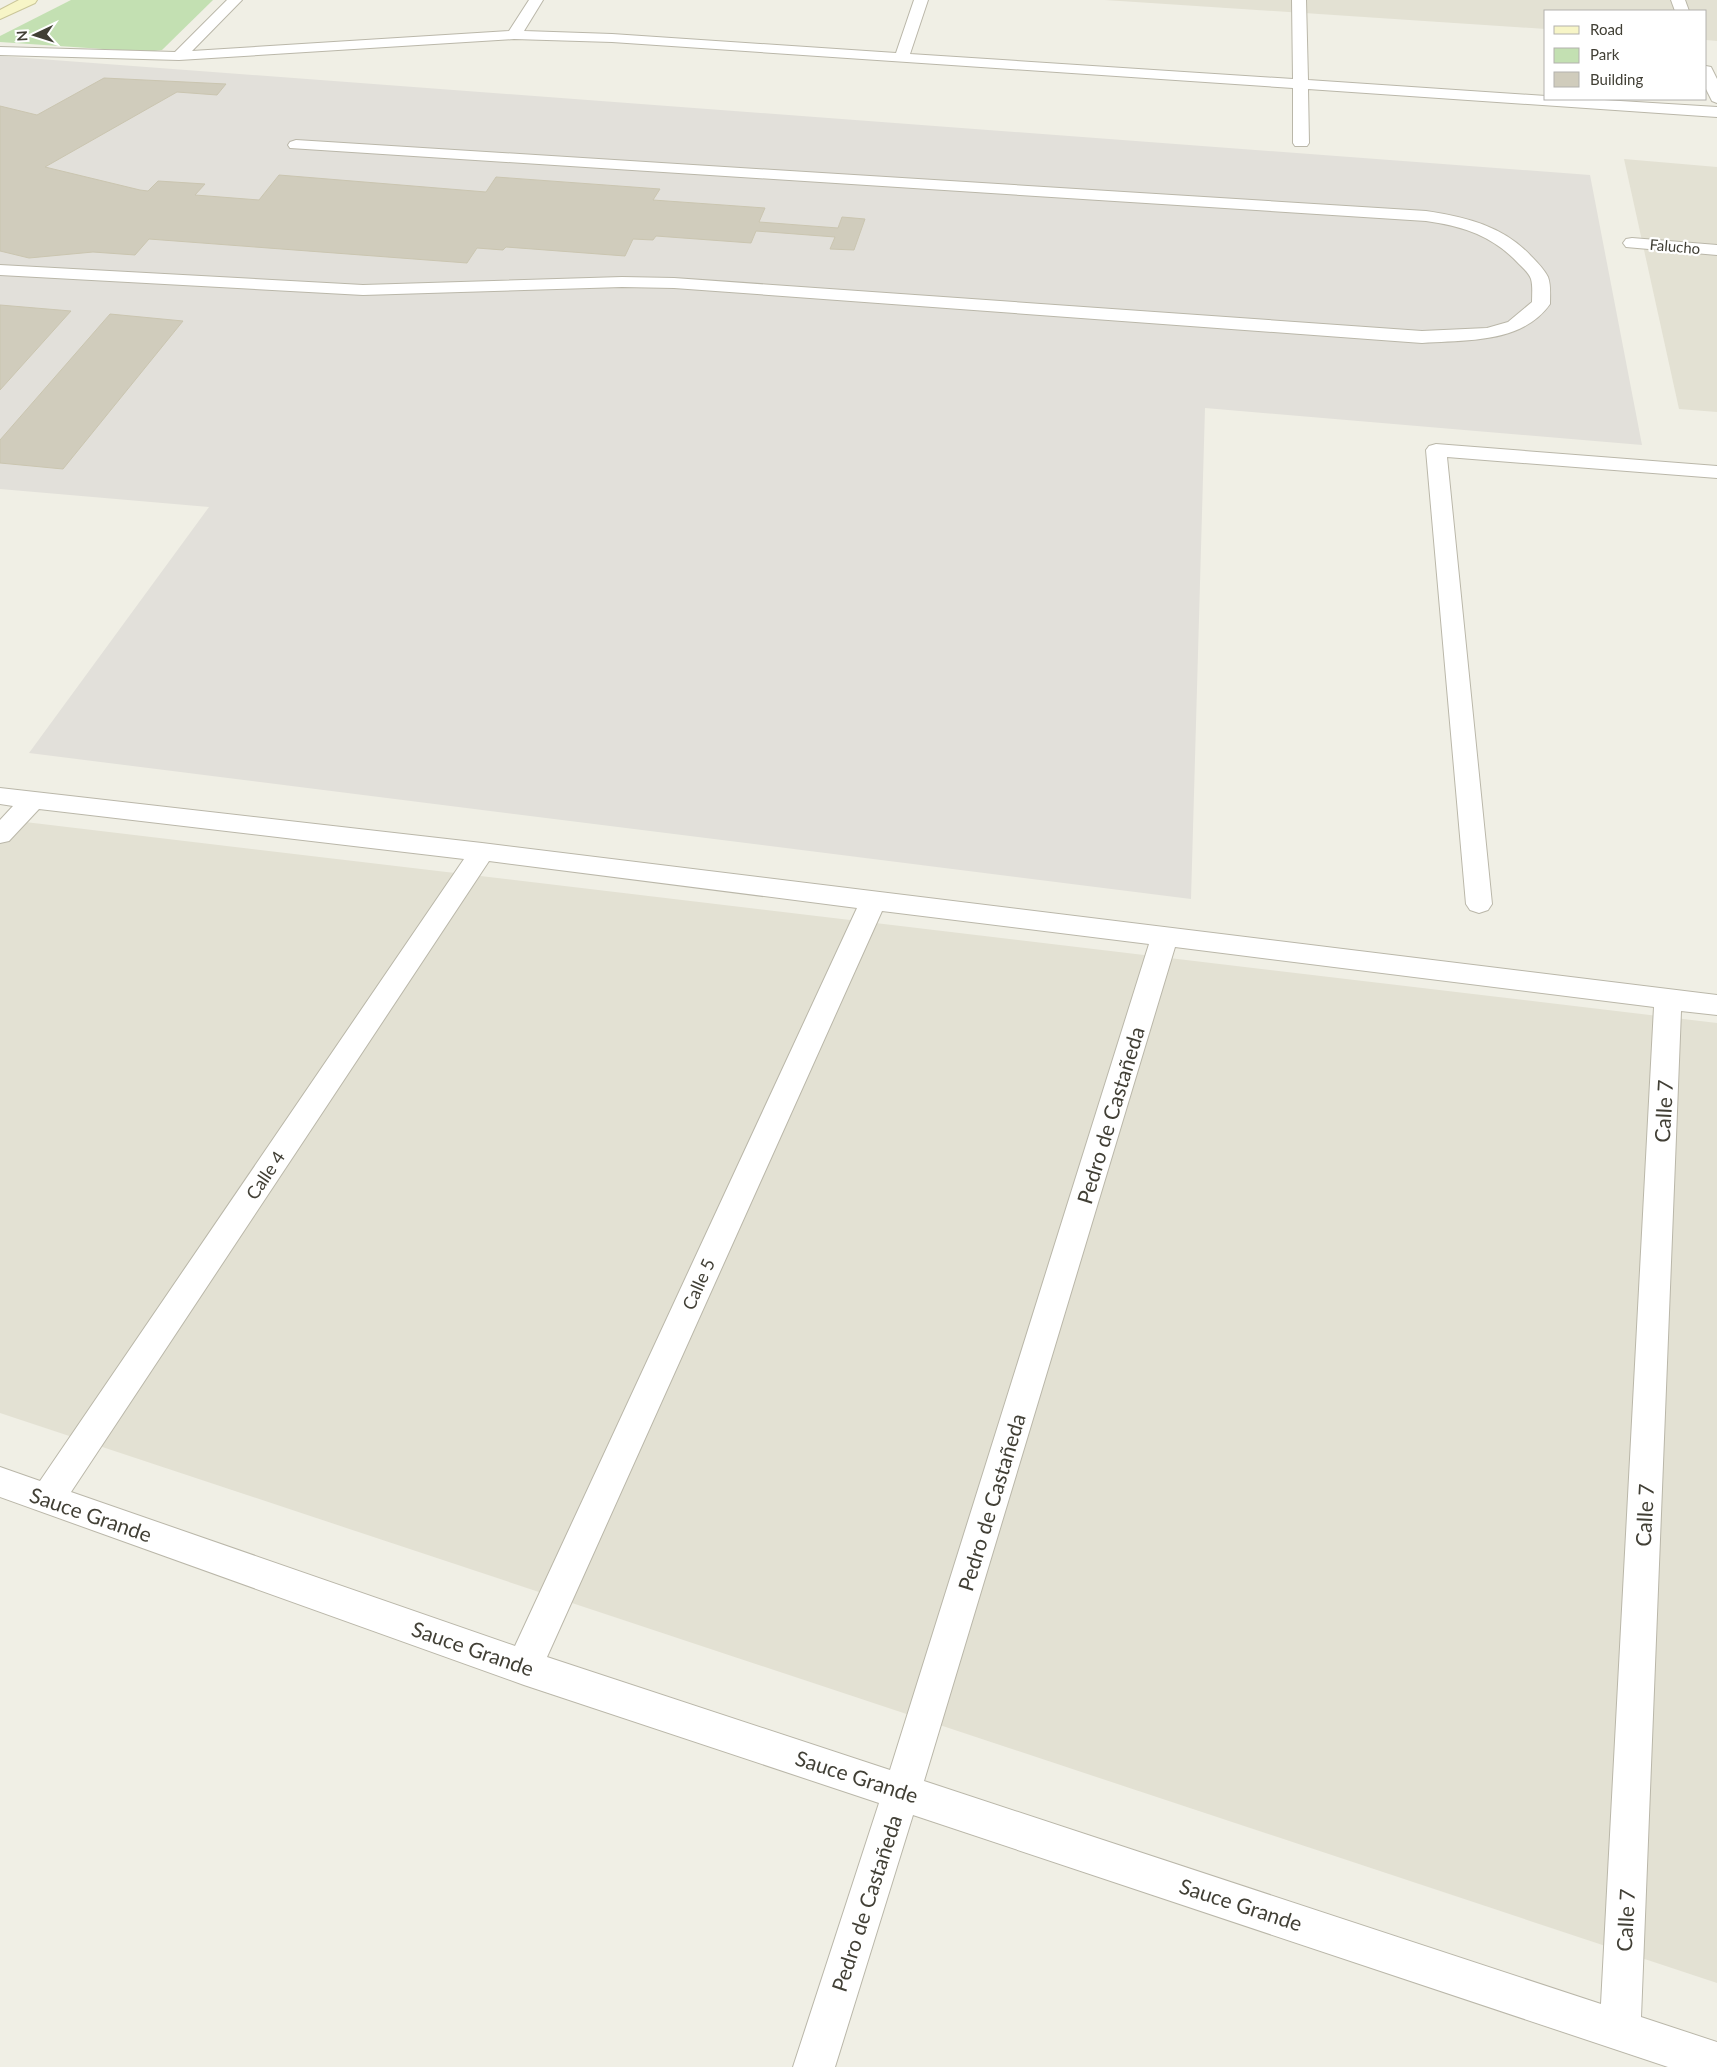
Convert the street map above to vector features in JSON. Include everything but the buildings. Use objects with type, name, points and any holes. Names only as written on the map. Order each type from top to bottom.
[{"type":"main road","points":[[0,15],[30,0]]},
{"type":"street","points":[[179,56],[235,0]]},
{"type":"street","points":[[514,35],[536,0]]},
{"type":"street","points":[[901,58],[921,0]]},
{"type":"street","points":[[1299,0],[1301,143]]},
{"type":"street","points":[[0,51],[179,56],[514,35],[612,38],[1717,112]]},
{"type":"street","points":[[1707,73],[1717,98]]},
{"type":"street","points":[[0,270],[363,290],[622,282],[674,283],[1422,337],[1488,333],[1514,326],[1541,304],[1539,277],[1518,250],[1496,234],[1468,223],[1443,218],[1410,214],[296,144]]},
{"type":"street","name":"Falucho","points":[[1632,243],[1717,250]]},
{"type":"street","points":[[1479,904],[1436,450],[1717,472]]},
{"type":"street","points":[[0,796],[482,852],[1717,1005]]},
{"type":"street","points":[[0,835],[33,800]]},
{"type":"street","name":"Calle 4","points":[[48,1498],[482,852]]},
{"type":"street","name":"Calle 5","points":[[524,1667],[873,901]]},
{"type":"street","name":"Pedro de Castañeda","points":[[814,2067],[902,1791],[1165,936]]},
{"type":"street","name":"Calle 7","points":[[1620,2031],[1668,1000]]},
{"type":"street","name":"Sauce Grande","points":[[0,1482],[524,1667],[1717,2063]]},
{"type":"shaded area","points":[[1105,0],[1717,0],[1717,41],[1707,40],[1707,10],[1544,10],[1544,29]]},
{"type":"shaded area","points":[[0,56],[1590,175],[1642,445],[1205,408],[1191,899],[29,753],[209,507],[0,489]]},
{"type":"shaded area","points":[[1624,159],[1717,167],[1717,412],[1679,409]]},
{"type":"shaded area","points":[[0,819],[1717,1023],[1717,1983],[0,1413]]},
{"type":"green space","points":[[71,0],[213,0],[162,50],[147,52],[0,42],[0,36]]}]
